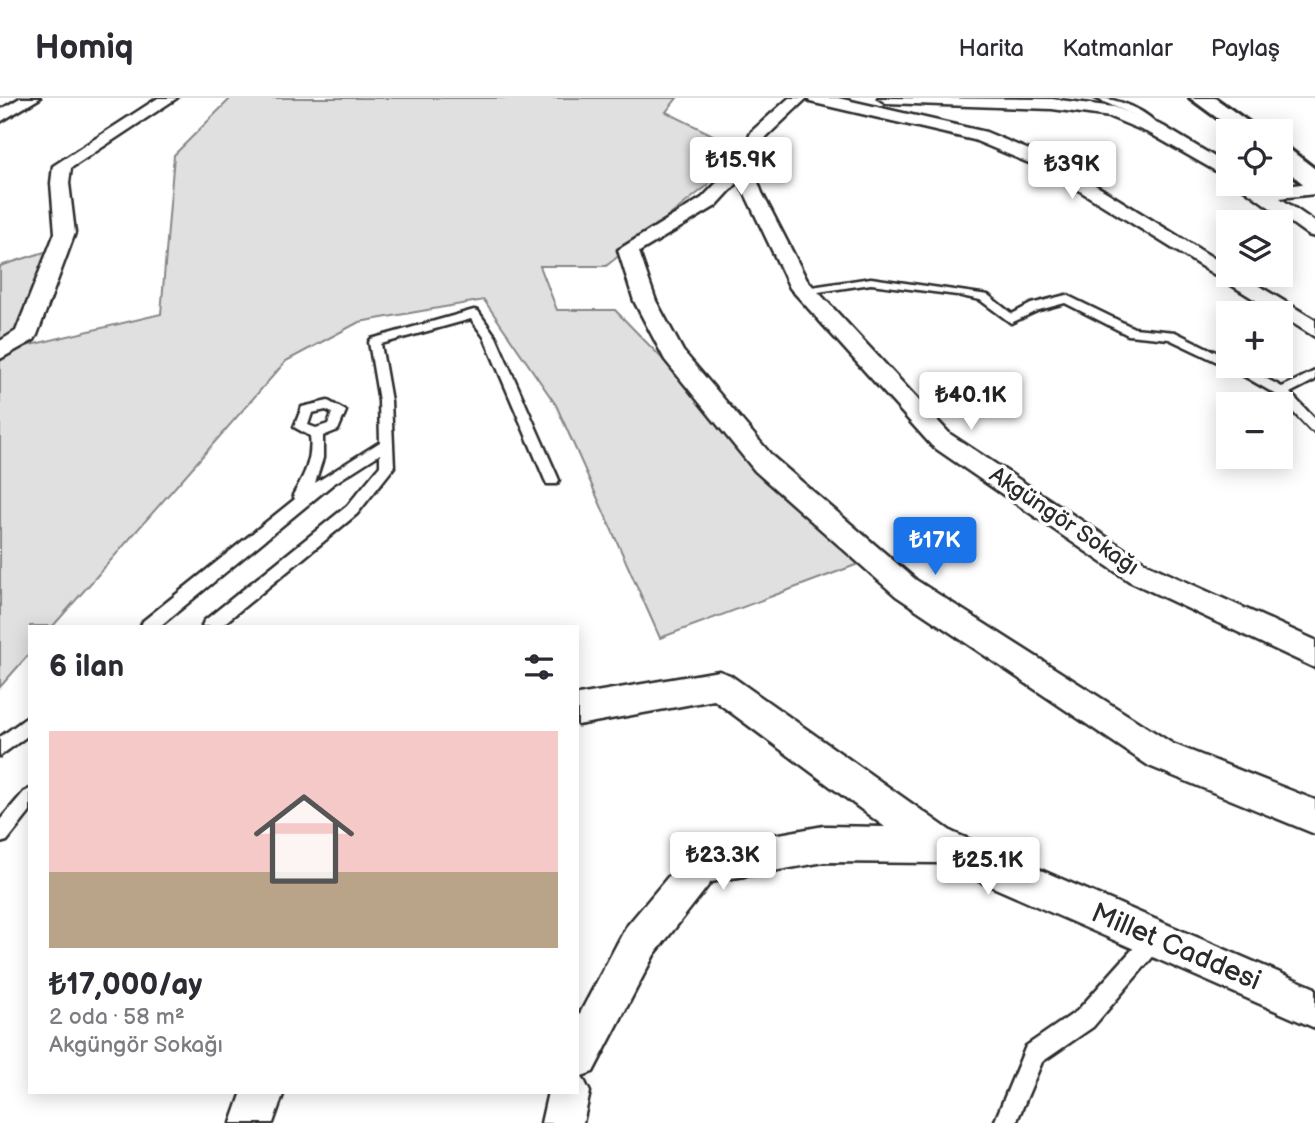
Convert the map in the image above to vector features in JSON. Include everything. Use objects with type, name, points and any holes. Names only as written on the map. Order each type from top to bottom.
[{"type":"street","points":[[0,117],[32,98]]},
{"type":"street","points":[[0,351],[26,335],[65,233],[60,183],[62,166],[169,98]]},
{"type":"street","points":[[799,98],[758,135],[743,166],[709,202],[628,250],[645,301],[673,355],[764,464],[906,588],[1161,755],[1315,817]]},
{"type":"street","points":[[816,98],[980,136],[1052,166],[1315,330]]},
{"type":"street","points":[[886,98],[1052,104],[1114,112],[1157,130],[1216,166]]},
{"type":"street","points":[[1201,98],[1232,119]]},
{"type":"street","points":[[1293,164],[1315,181]]},
{"type":"street","name":"Akgüngör Sokağı","points":[[743,166],[752,193],[798,282],[941,440],[1139,573],[1315,655]]},
{"type":"street","points":[[1293,191],[1315,188]]},
{"type":"street","points":[[1264,196],[1315,231]]},
{"type":"street","name":"Millet Caddesi","points":[[579,710],[719,685],[939,845],[1315,1008]]},
{"type":"street","points":[[579,1055],[640,942],[701,866],[824,844],[939,845]]},
{"type":"street","points":[[252,1123],[262,1094]]},
{"type":"street","points":[[562,1123],[569,1094]]},
{"type":"lane","points":[[1099,98],[1150,119],[1157,130]]},
{"type":"lane","points":[[805,290],[871,281],[957,292],[984,297],[1011,319],[1035,307],[1066,299],[1132,332],[1171,335],[1216,357]]},
{"type":"lane","points":[[211,625],[352,510],[387,467],[384,401],[375,342],[474,314],[490,337],[552,480]]},
{"type":"lane","points":[[1256,378],[1282,392],[1315,375]]},
{"type":"lane","points":[[1293,403],[1315,426]]},
{"type":"lane","points":[[281,519],[312,480],[318,441],[316,433]]},
{"type":"lane","points":[[150,625],[328,480],[386,444]]},
{"type":"lane","points":[[0,748],[28,725]]},
{"type":"lane","points":[[0,834],[28,800]]},
{"type":"lane","points":[[1005,1123],[1034,1055],[1085,1019],[1155,939]]},
{"type":"shaded area","points":[[231,98],[677,98],[666,112],[725,141],[708,185],[606,266],[540,266],[557,310],[615,310],[861,563],[660,638],[556,405],[484,300],[359,322],[286,361],[54,625],[28,625],[28,655],[0,687],[0,266],[48,251],[43,293],[1,352],[161,314],[174,155]]},
{"type":"waterway","points":[[0,109],[21,98]]}]
